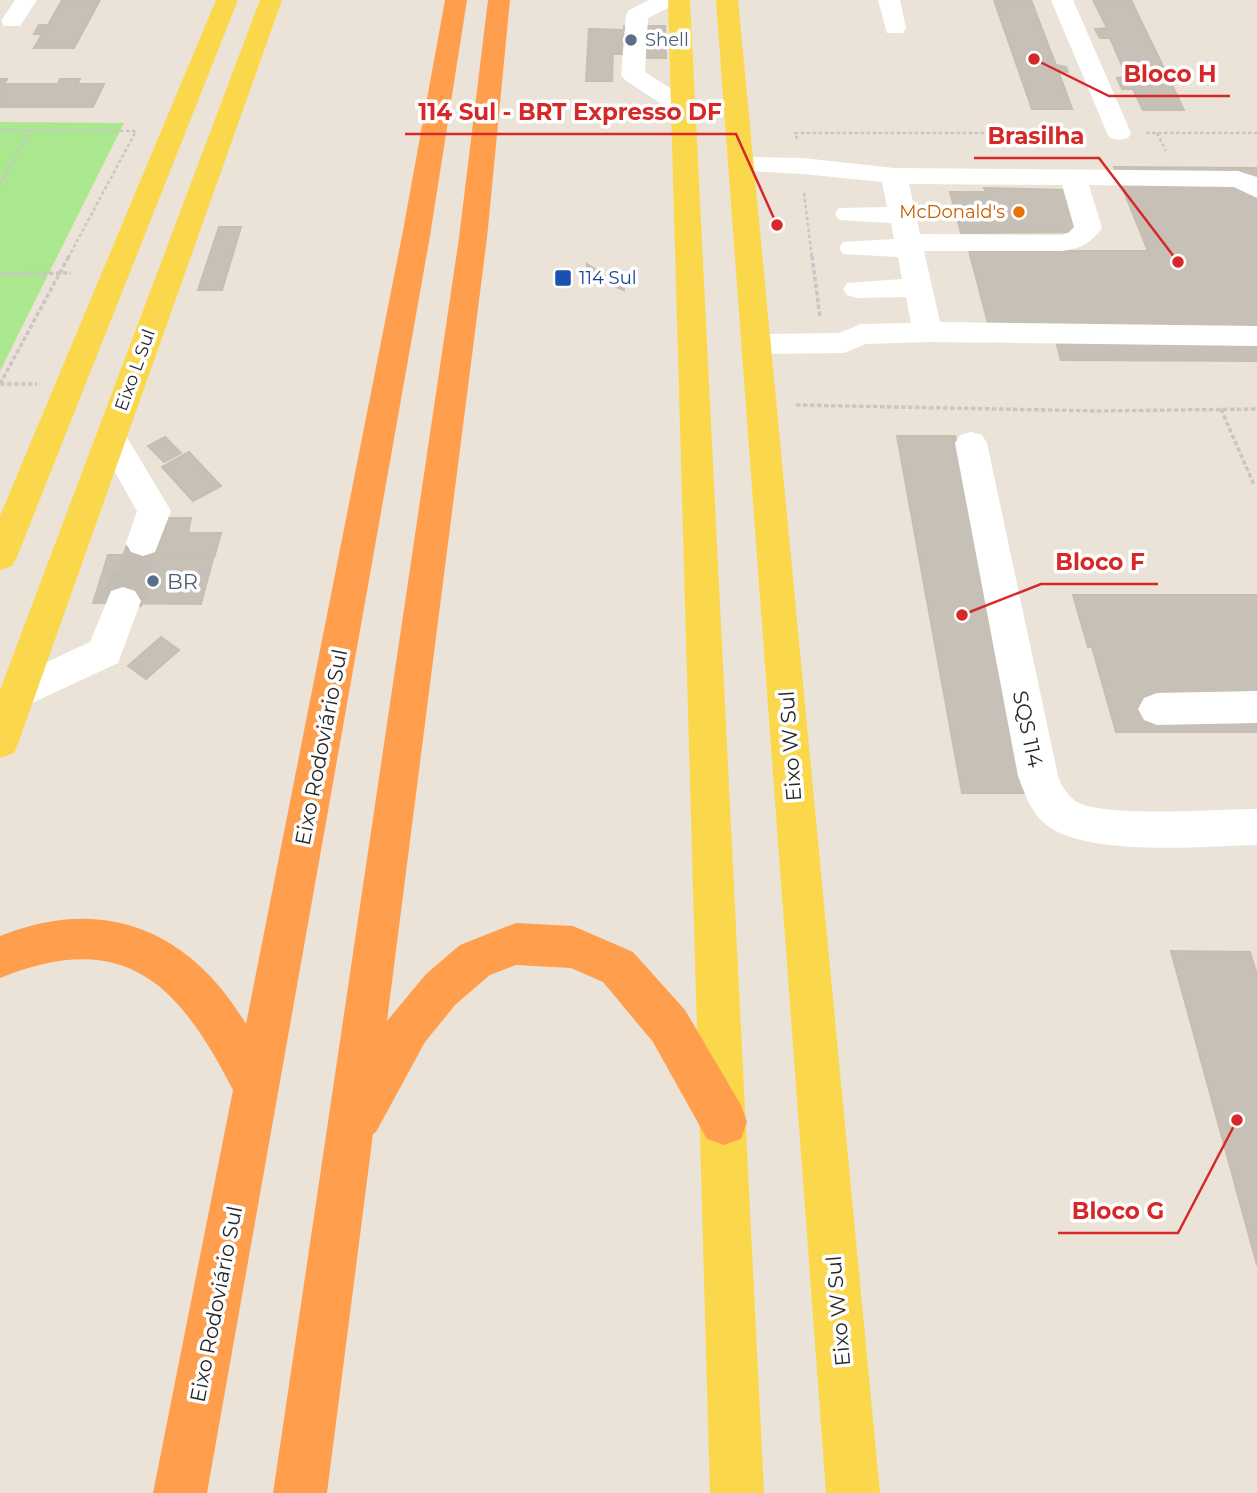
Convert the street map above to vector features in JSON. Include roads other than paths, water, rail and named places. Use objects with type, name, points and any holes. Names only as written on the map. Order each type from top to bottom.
[{"type":"highway","name":"Eixo Rodoviário Sul","points":[[180,1493],[416,236],[456,0]]},
{"type":"highway","points":[[300,1493],[472,238],[499,0]]},
{"type":"highway","points":[[0,957],[20,948],[84,936],[119,941],[150,951],[176,971],[227,1030],[257,1089]]},
{"type":"highway","points":[[349,1136],[409,1026],[441,989],[475,960],[516,944],[573,947],[618,967],[669,1026],[724,1122]]},
{"type":"main road","points":[[0,556],[227,0]]},
{"type":"main road","name":"Eixo L Sul","points":[[0,741],[271,0]]},
{"type":"main road","points":[[679,0],[737,1493]]},
{"type":"main road","name":"Eixo W Sul","points":[[727,0],[759,344],[799,859],[853,1493]]},
{"type":"street","points":[[12,21],[26,0]]},
{"type":"street","points":[[666,0],[636,15],[633,75],[684,108]]},
{"type":"street","points":[[888,0],[895,28]]},
{"type":"street","points":[[1062,0],[1119,133]]},
{"type":"street","points":[[742,165],[803,166],[894,176],[1238,179],[1253,185],[1257,190]]},
{"type":"street","points":[[894,176],[928,332]]},
{"type":"street","points":[[853,248],[1062,243],[1077,240],[1088,228],[1073,177]]},
{"type":"street","points":[[848,214],[902,215]]},
{"type":"street","points":[[857,289],[918,288]]},
{"type":"street","points":[[759,344],[844,343],[861,334],[928,332],[1257,336]]},
{"type":"street","points":[[111,438],[154,511],[143,543]]},
{"type":"street","name":"SQS 114","points":[[971,443],[1038,776],[1047,800],[1066,816],[1087,825],[1129,828],[1257,827]]},
{"type":"street","points":[[17,693],[105,652],[123,601]]},
{"type":"street","points":[[1157,709],[1257,707]]},
{"type":"tunnel","points":[[130,580],[143,543]]},
{"type":"tunnel","points":[[123,601],[131,578]]},
{"type":"place","name":"Shell","points":[[631,40]]},
{"type":"place","name":"Bloco H","points":[[1034,59]]},
{"type":"place","name":"McDonald's","points":[[1019,212]]},
{"type":"place","name":"114 Sul - BRT Expresso DF","points":[[777,225]]},
{"type":"place","name":"Brasilha","points":[[1178,262]]},
{"type":"place","name":"114 Sul","points":[[563,278]]},
{"type":"place","name":"BR","points":[[153,581]]},
{"type":"place","name":"Bloco F","points":[[962,615]]},
{"type":"place","name":"Bloco G","points":[[1237,1120]]}]
